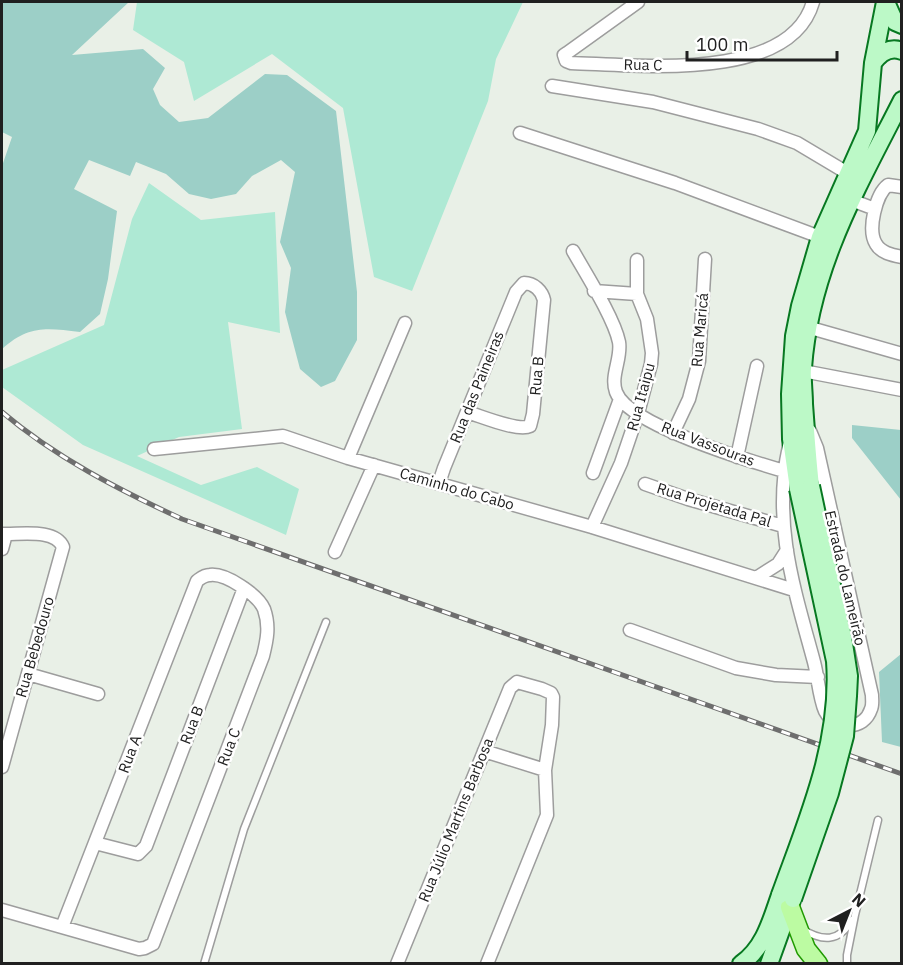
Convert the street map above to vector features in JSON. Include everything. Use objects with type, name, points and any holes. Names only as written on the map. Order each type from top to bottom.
[{"type":"main road","points":[[886,2],[895,22],[902,25]]},
{"type":"main road","name":"Estrada do Lameirão","points":[[769,963],[819,785],[832,729],[837,687],[835,661],[804,487],[791,439],[790,394],[794,336],[802,297],[820,237],[867,131],[873,63],[886,2]]},
{"type":"main road","points":[[873,63],[887,50],[894,48],[902,51]]},
{"type":"main road","name":"Estrada do Lameirão","points":[[804,487],[805,417],[802,371],[807,327],[823,267],[841,220],[902,100]]},
{"type":"main road","points":[[788,901],[806,949],[818,963]]},
{"type":"main road","name":"Estrada do Lameirão","points":[[741,963],[760,944],[788,901]]},
{"type":"street","name":"Rua C","points":[[638,2],[567,53],[564,58],[571,63],[664,66],[744,59],[758,54],[793,34],[810,14],[813,2]]},
{"type":"street","points":[[552,86],[638,99],[759,129],[797,143],[849,174]]},
{"type":"street","points":[[520,133],[675,183],[820,237]]},
{"type":"street","points":[[902,187],[888,185],[883,188],[874,209],[876,244],[884,252],[902,257]]},
{"type":"street","points":[[851,200],[874,209]]},
{"type":"street","points":[[573,251],[618,338],[620,356],[615,387],[620,399],[593,473]]},
{"type":"street","name":"Rua Maricá","points":[[673,433],[689,399],[699,361],[705,259]]},
{"type":"street","name":"Rua Itaipu","points":[[592,527],[621,463],[651,364],[652,354],[646,319],[638,294],[637,260]]},
{"type":"street","name":"Rua B","points":[[467,412],[516,427],[530,426],[544,300],[540,291],[528,283],[516,292]]},
{"type":"street","points":[[594,291],[638,294]]},
{"type":"street","name":"Rua das Paineiras","points":[[439,483],[516,292]]},
{"type":"street","points":[[348,458],[405,323]]},
{"type":"street","points":[[807,327],[902,354]]},
{"type":"street","points":[[737,457],[757,366]]},
{"type":"street","points":[[802,371],[902,390]]},
{"type":"street","name":"Rua Vassouras","points":[[620,399],[638,413],[673,433],[737,457],[784,471]]},
{"type":"street","name":"Estrada do Lameirão","points":[[791,439],[784,471],[783,526],[795,590],[825,710],[836,723],[849,727],[860,723],[868,716],[871,710],[872,695],[817,448],[805,417]]},
{"type":"street","name":"Caminho do Cabo","points":[[154,449],[283,436],[348,458],[592,527],[795,590]]},
{"type":"street","points":[[335,552],[374,465]]},
{"type":"street","name":"Rua Projetada Pal","points":[[645,484],[783,526]]},
{"type":"street","points":[[2,549],[4,534]]},
{"type":"street","name":"Rua Bebedouro","points":[[2,767],[63,547],[61,541],[48,535],[4,534]]},
{"type":"street","points":[[756,578],[778,564],[787,550]]},
{"type":"street","name":"Rua C","points":[[62,927],[139,949],[149,947],[158,937],[263,657],[268,635],[265,612],[258,598],[218,575],[206,575],[197,581]]},
{"type":"street","name":"Rua A","points":[[62,927],[197,581]]},
{"type":"street","name":"Rua B","points":[[95,843],[133,853],[140,853],[146,846],[244,588]]},
{"type":"street","points":[[630,630],[736,668],[776,675],[818,677]]},
{"type":"street","points":[[28,674],[98,694]]},
{"type":"street","name":"Rua Júlio Martins Barbosa","points":[[398,963],[510,688],[515,683],[542,688],[550,693],[554,704],[545,770]]},
{"type":"street","points":[[484,751],[545,770],[547,815],[487,963]]},
{"type":"street","points":[[2,910],[62,927]]},
{"type":"lane","points":[[204,963],[244,830],[326,622]]},
{"type":"lane","points":[[847,963],[855,915],[878,820]]},
{"type":"lane","points":[[796,925],[813,935],[833,938],[840,935],[855,915]]},
{"type":"green space","points":[[137,2],[523,2],[496,59],[488,101],[412,291],[374,277],[343,108],[272,54],[194,101],[184,62],[133,30]]},
{"type":"green space","points":[[149,183],[201,220],[275,212],[280,333],[228,322],[242,429],[179,437],[137,456],[201,485],[257,467],[299,489],[286,535],[83,445],[2,387],[2,370],[104,325],[132,219]]},
{"type":"shaded area","points":[[2,2],[129,2],[72,55],[143,49],[165,68],[153,89],[160,105],[179,122],[208,118],[265,74],[287,75],[336,111],[357,292],[357,340],[335,381],[321,387],[300,369],[285,312],[291,268],[280,242],[295,172],[281,160],[252,176],[236,194],[211,199],[189,194],[166,174],[136,162],[130,176],[89,160],[74,189],[117,211],[108,279],[100,314],[80,332],[38,330],[21,336],[2,349],[2,166],[12,137],[2,132]]},
{"type":"shaded area","points":[[852,425],[901,430],[901,500],[852,438]]},
{"type":"shaded area","points":[[901,654],[901,747],[882,742],[879,672]]},
{"type":"railway","points":[[2,412],[44,444],[88,472],[182,519],[902,774]]}]
